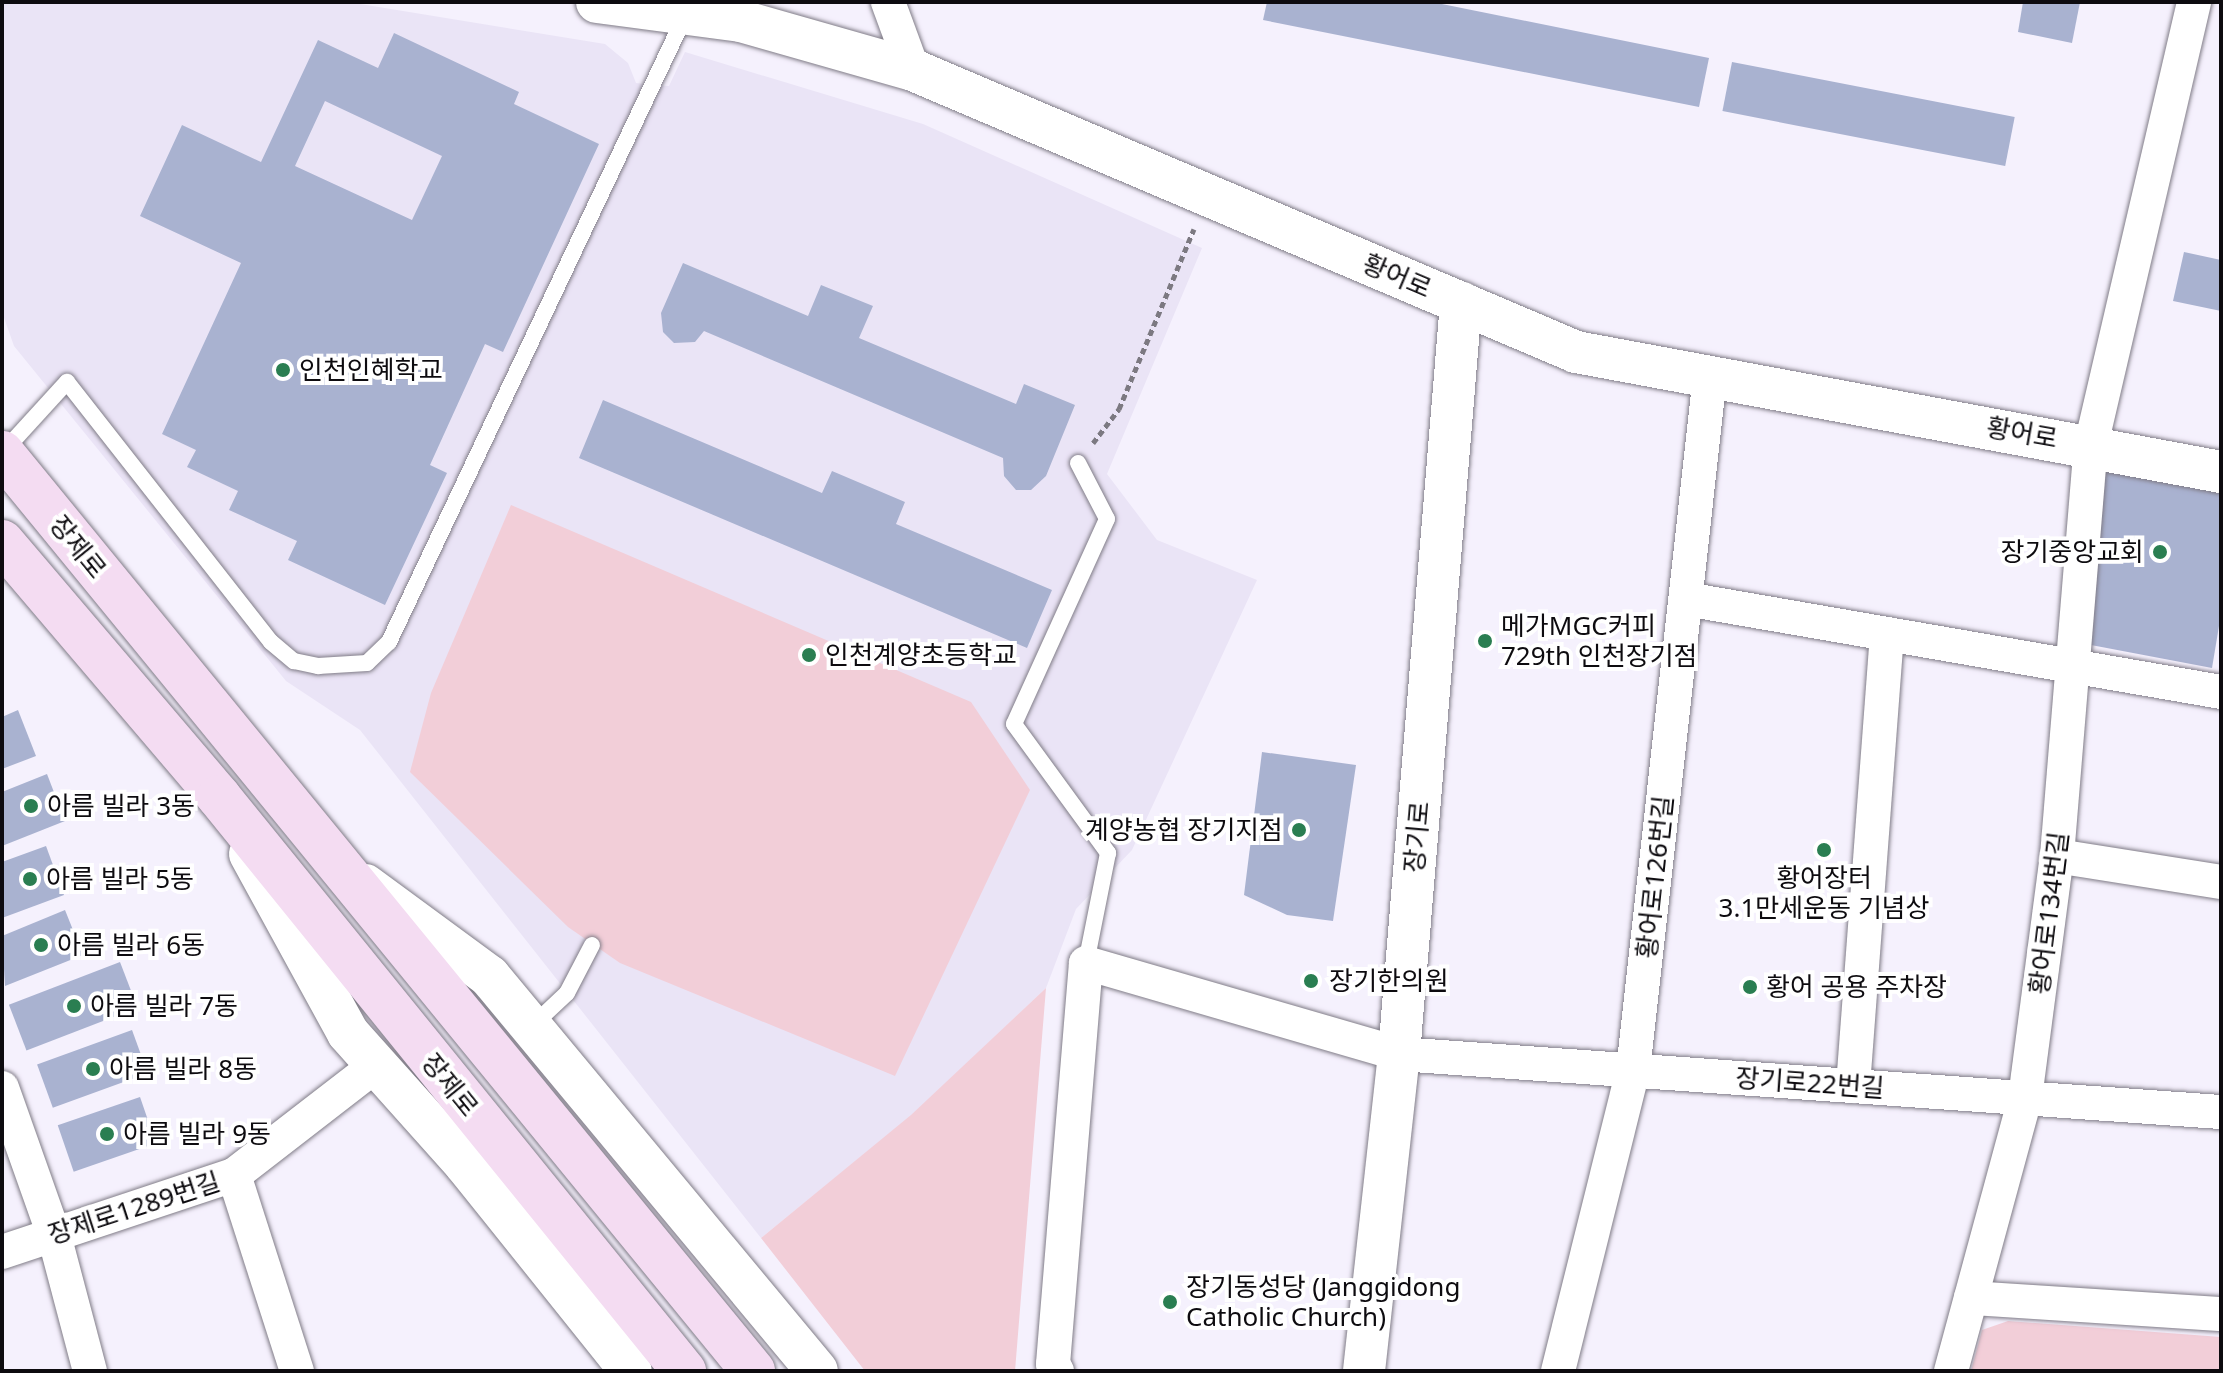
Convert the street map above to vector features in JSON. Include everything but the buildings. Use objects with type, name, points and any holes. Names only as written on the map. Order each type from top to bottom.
[{"type":"main road","name":"장제로","points":[[2,453],[753,1371]]},
{"type":"main road","name":"장제로","points":[[2,542],[219,797],[684,1371]]},
{"type":"street","name":"황어로","points":[[597,2],[685,15],[750,11],[913,70],[1576,352],[2091,445],[2221,472]]},
{"type":"street","points":[[888,2],[913,70]]},
{"type":"street","name":"황어로134번길","points":[[1951,1371],[2025,1098],[2057,856],[2091,445],[2194,2]]},
{"type":"street","name":"장기로","points":[[1364,1371],[1399,1054],[1461,303]]},
{"type":"street","name":"황어로126번길","points":[[1558,1371],[1633,1071],[1710,376]]},
{"type":"street","points":[[1686,599],[2221,692]]},
{"type":"street","points":[[1853,1086],[1887,634]]},
{"type":"street","name":"장제로","points":[[219,797],[348,1033],[465,1164],[631,1371]]},
{"type":"street","points":[[2057,856],[2221,882]]},
{"type":"street","name":"장제로","points":[[337,864],[489,976],[817,1371]]},
{"type":"street","points":[[1057,1371],[1053,1364],[1086,963]]},
{"type":"street","name":"장기로22번길","points":[[1086,963],[1399,1054],[2221,1112]]},
{"type":"street","name":"장제로1289번길","points":[[2,1252],[234,1175],[375,1066]]},
{"type":"street","points":[[2,1088],[54,1235],[90,1371]]},
{"type":"street","points":[[234,1175],[297,1371]]},
{"type":"street","points":[[1971,1298],[2221,1314]]},
{"type":"lane","points":[[2,453],[67,382],[271,642],[306,664],[345,667],[367,663],[389,642],[685,15]]},
{"type":"lane","points":[[1078,463],[1107,519],[1014,724],[1108,853],[1086,963]]},
{"type":"lane","points":[[532,1026],[567,993],[592,945]]},
{"type":"path","points":[[1078,463],[1119,409],[1209,195]]},
{"type":"shaded area","name":"인천계양초등학교","points":[[2,2],[348,2],[605,44],[628,63],[636,83],[653,85],[669,86],[685,52],[923,124],[1202,248],[1107,474],[1157,540],[1257,580],[1132,850],[1076,909],[1046,988],[912,1115],[761,1238],[360,730],[286,681],[14,346],[2,312]]},
{"type":"shaded area","points":[[511,505],[971,702],[1030,790],[895,1076],[620,963],[568,927],[410,772],[431,693]]},
{"type":"shaded area","points":[[1046,988],[1015,1371],[865,1371],[761,1238],[911,1115]]},
{"type":"shaded area","points":[[2008,1321],[2221,1337],[2221,1371],[1971,1371],[1982,1330]]},
{"type":"place","name":"인천인혜학교","points":[[283,370]]},
{"type":"place","name":"장기중앙교회","points":[[2160,552]]},
{"type":"place","name":"메가MGC커피 729th 인천장기점","points":[[1485,641]]},
{"type":"place","name":"인천계양초등학교","points":[[809,655]]},
{"type":"place","name":"아름 빌라 3동","points":[[31,806]]},
{"type":"place","name":"계양농협 장기지점","points":[[1299,830]]},
{"type":"place","name":"황어장터 3.1만세운동 기념상","points":[[1824,850]]},
{"type":"place","name":"아름 빌라 5동","points":[[30,879]]},
{"type":"place","name":"아름 빌라 6동","points":[[41,945]]},
{"type":"place","name":"장기한의원","points":[[1311,981]]},
{"type":"place","name":"황어 공용 주차장","points":[[1750,987]]},
{"type":"place","name":"아름 빌라 7동","points":[[74,1006]]},
{"type":"place","name":"아름 빌라 8동","points":[[93,1069]]},
{"type":"place","name":"아름 빌라 9동","points":[[107,1134]]},
{"type":"place","name":"장기동성당 (Janggidong Catholic Church)","points":[[1170,1302]]}]
